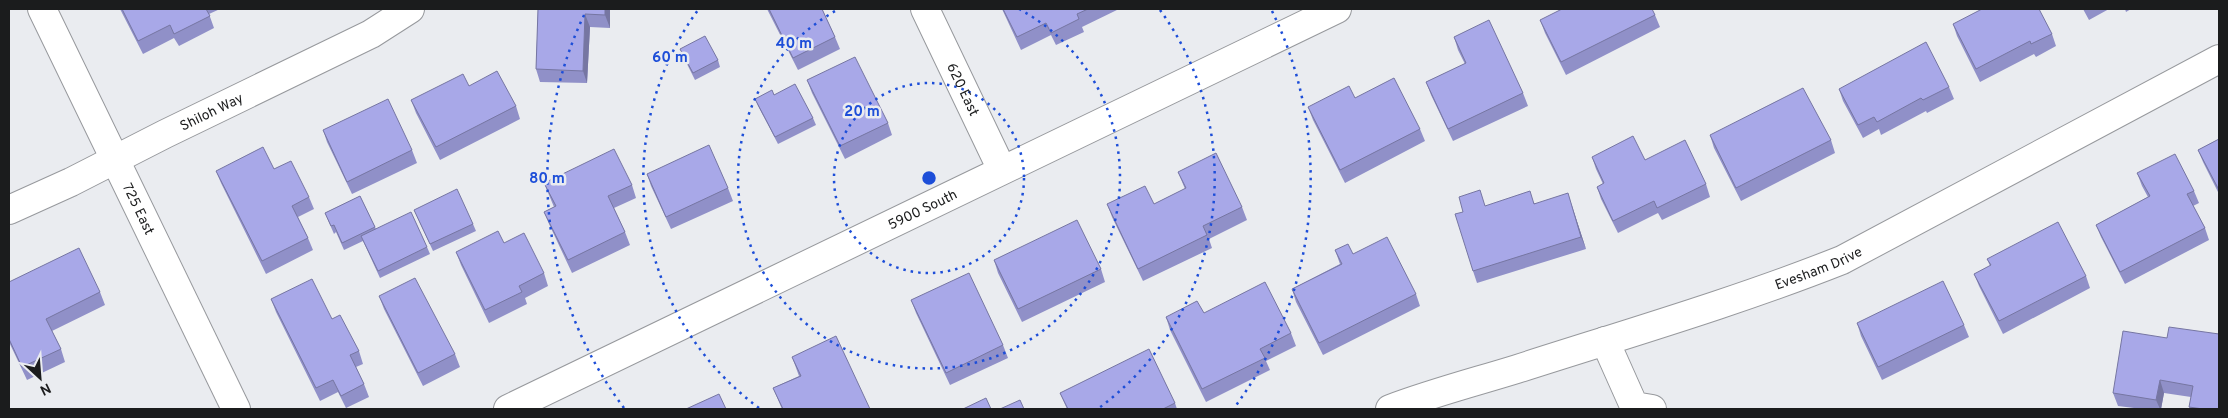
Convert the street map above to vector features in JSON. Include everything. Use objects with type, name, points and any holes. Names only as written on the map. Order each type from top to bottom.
[{"type":"street","name":"725 East","points":[[42,9],[236,409]]},
{"type":"street","name":"Shiloh Way","points":[[9,210],[371,34],[410,9]]},
{"type":"street","name":"620 East","points":[[925,9],[1002,170]]},
{"type":"street","name":"5900 South","points":[[508,409],[1337,9]]},
{"type":"street","name":"Evesham Drive","points":[[1390,409],[1448,388],[1605,341],[1842,260],[2219,60]]},
{"type":"street","points":[[1605,341],[1640,408]]},
{"type":"building","points":[[122,9],[206,9],[210,16],[174,34],[170,25],[138,41]]},
{"type":"building","points":[[538,9],[605,9],[605,15],[585,14],[583,71],[536,69]]},
{"type":"building","points":[[769,9],[822,9],[835,37],[793,58]]},
{"type":"building","points":[[1003,9],[1088,9],[1077,14],[1079,19],[1051,33],[1046,23],[1017,37]]},
{"type":"building","points":[[1562,9],[1652,9],[1655,15],[1561,62],[1540,20]]},
{"type":"building","points":[[1982,9],[2039,9],[2052,34],[2031,44],[2030,41],[1976,69],[1953,24]]},
{"type":"building","points":[[1489,20],[1523,93],[1448,129],[1426,82],[1466,63],[1454,37]]},
{"type":"building","points":[[705,36],[718,60],[693,73],[680,49]]},
{"type":"building","points":[[1926,42],[1949,87],[1923,100],[1921,98],[1877,122],[1874,117],[1858,125],[1839,89]]},
{"type":"building","points":[[855,57],[888,123],[840,146],[807,80]]},
{"type":"building","points":[[497,71],[516,106],[436,147],[411,100],[463,74],[469,86]]},
{"type":"building","points":[[1394,78],[1420,129],[1340,170],[1308,107],[1349,86],[1355,98]]},
{"type":"building","points":[[795,84],[813,118],[775,137],[755,99],[772,90],[774,95]]},
{"type":"building","points":[[1803,88],[1831,140],[1736,188],[1710,135]]},
{"type":"building","points":[[388,99],[412,150],[347,182],[323,130]]},
{"type":"building","points":[[1633,136],[1645,160],[1685,140],[1706,184],[1657,208],[1654,201],[1613,221],[1597,187],[1604,183],[1592,157]]},
{"type":"building","points":[[2219,139],[2219,190],[2198,150]]},
{"type":"building","points":[[709,145],[728,188],[666,217],[647,174]]},
{"type":"building","points":[[263,147],[274,169],[291,161],[309,197],[292,206],[308,238],[262,261],[216,171]]},
{"type":"building","points":[[614,149],[632,185],[608,196],[625,232],[568,260],[544,212],[556,206],[544,183]]},
{"type":"building","points":[[1216,153],[1242,207],[1203,226],[1207,235],[1138,269],[1107,204],[1145,186],[1154,204],[1186,188],[1178,172]]},
{"type":"building","points":[[2175,154],[2194,191],[2187,194],[2205,228],[2120,272],[2096,225],[2150,196],[2137,173]]},
{"type":"building","points":[[457,189],[473,224],[430,244],[414,210]]},
{"type":"building","points":[[1480,190],[1485,206],[1530,191],[1534,204],[1568,193],[1581,237],[1473,271],[1455,214],[1463,212],[1459,197]]},
{"type":"building","points":[[360,196],[375,227],[342,243],[334,225],[331,226],[325,213]]},
{"type":"building","points":[[411,212],[427,247],[378,271],[361,236]]},
{"type":"building","points":[[1077,220],[1101,269],[1018,309],[994,260]]},
{"type":"building","points":[[2058,222],[2086,276],[1999,321],[1974,274],[1991,265],[1987,259]]},
{"type":"building","points":[[498,231],[504,243],[524,233],[544,273],[519,286],[522,292],[485,310],[456,252]]},
{"type":"building","points":[[1387,237],[1416,294],[1319,343],[1292,289],[1342,264],[1335,250],[1348,244],[1353,254]]},
{"type":"building","points":[[79,248],[100,292],[46,319],[61,349],[22,367],[9,339],[9,282]]},
{"type":"building","points":[[969,273],[1003,345],[946,373],[911,300]]},
{"type":"building","points":[[415,278],[455,354],[418,373],[379,296]]},
{"type":"building","points":[[312,279],[332,319],[340,315],[359,351],[350,355],[364,384],[341,396],[333,380],[316,388],[271,299]]},
{"type":"building","points":[[1943,281],[1964,325],[1878,367],[1857,323]]},
{"type":"building","points":[[1265,282],[1291,333],[1260,349],[1265,358],[1202,389],[1166,317],[1197,301],[1204,313]]},
{"type":"building","points":[[2169,327],[2219,334],[2219,409],[2189,407],[2193,386],[2160,380],[2156,400],[2113,393],[2123,331],[2167,338]]},
{"type":"building","points":[[836,336],[870,409],[783,409],[773,388],[801,376],[792,357]]},
{"type":"building","points":[[1149,349],[1175,403],[1163,409],[1068,409],[1060,393]]},
{"type":"building","points":[[719,394],[726,409],[686,409]]},
{"type":"building","points":[[986,398],[991,409],[963,409]]},
{"type":"building","points":[[1020,400],[1024,409],[1000,409]]}]
